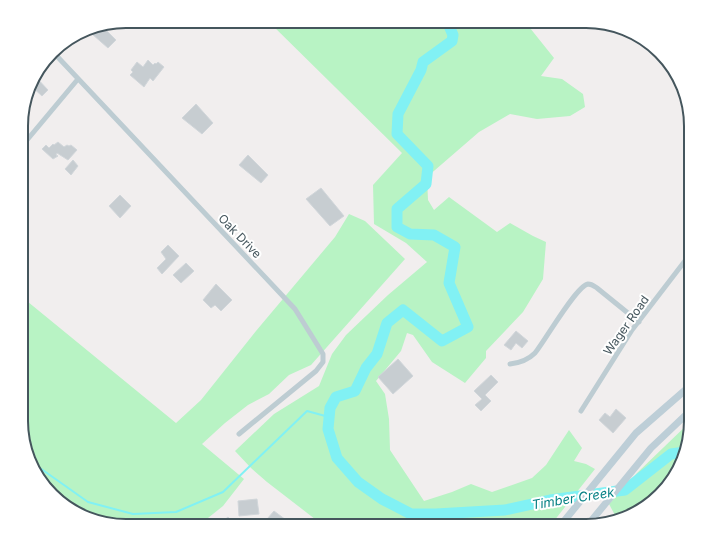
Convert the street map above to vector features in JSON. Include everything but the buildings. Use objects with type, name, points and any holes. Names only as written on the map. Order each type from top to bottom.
[{"type":"main road","points":[[565,519],[636,433],[684,391]]},
{"type":"main road","points":[[594,519],[651,448],[684,417]]},
{"type":"street","name":"Oak Drive","points":[[57,57],[295,309],[323,354],[323,362],[316,371],[238,434]]},
{"type":"street","points":[[28,139],[78,79]]},
{"type":"street","name":"Wager Road","points":[[581,411],[639,322],[684,262]]},
{"type":"street","points":[[510,364],[521,362],[534,354],[576,294],[587,284],[591,284],[639,322]]},
{"type":"green space","points":[[275,28],[530,28],[554,58],[541,76],[562,79],[583,94],[585,107],[570,116],[537,119],[510,114],[479,132],[427,177],[428,200],[434,210],[449,197],[497,232],[510,223],[546,242],[543,279],[523,312],[486,351],[486,358],[465,383],[432,362],[413,335],[407,333],[401,351],[376,381],[385,394],[389,419],[390,450],[424,501],[471,484],[492,492],[532,478],[546,465],[569,430],[582,448],[574,461],[586,464],[595,469],[556,519],[315,519],[267,482],[235,451],[274,414],[319,386],[332,354],[346,335],[388,295],[427,262],[406,243],[374,224],[373,185],[402,153]]},
{"type":"green space","points":[[349,214],[365,221],[405,259],[311,365],[289,375],[269,394],[248,405],[202,444],[244,479],[223,506],[207,519],[120,519],[95,514],[77,506],[61,495],[48,481],[35,458],[31,446],[28,427],[28,302],[176,423],[201,400],[256,331],[335,237]]},
{"type":"green space","points":[[684,428],[677,458],[660,486],[646,499],[635,506],[615,515],[609,504],[637,473]]},
{"type":"waterway","name":"Timber Creek","points":[[450,28],[453,35],[452,41],[423,62],[421,70],[398,114],[397,134],[428,166],[426,184],[397,209],[397,227],[410,234],[434,235],[455,247],[449,283],[468,327],[442,341],[403,310],[387,323],[377,354],[366,368],[355,391],[336,397],[330,408],[328,429],[337,458],[358,482],[382,499],[411,514],[436,514],[505,510],[550,500],[625,490],[671,454],[679,453]]},
{"type":"waterway","points":[[41,469],[88,502],[133,514],[176,512],[223,492],[307,411],[329,417]]}]
